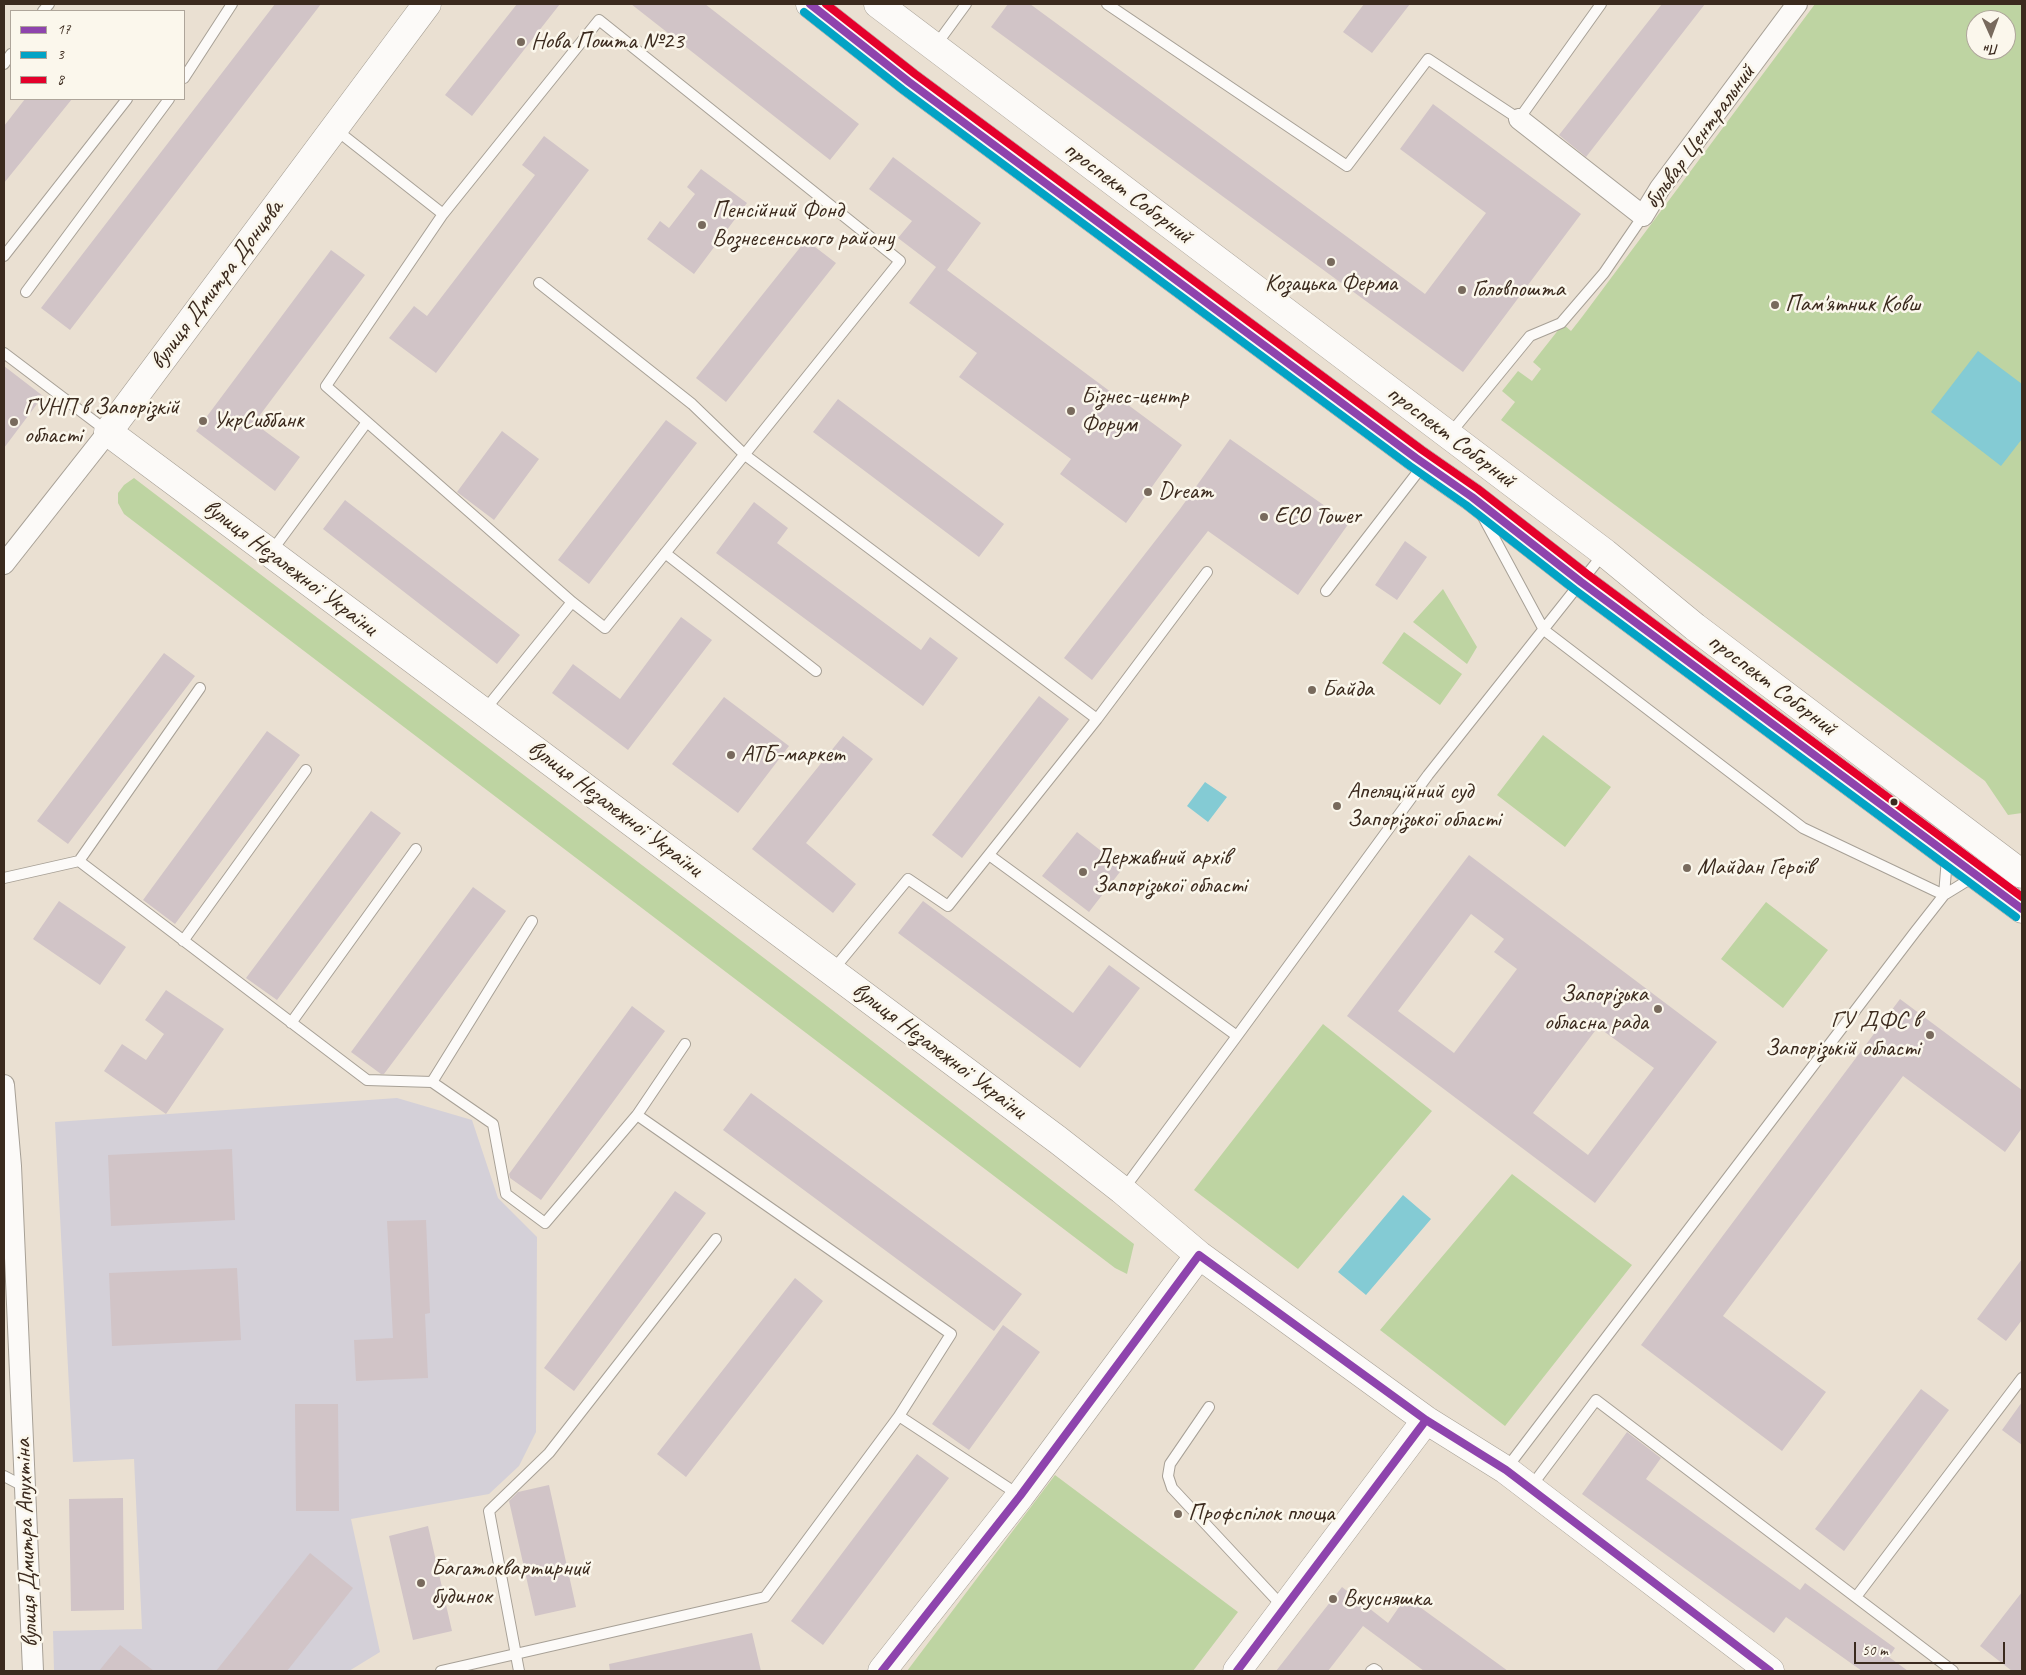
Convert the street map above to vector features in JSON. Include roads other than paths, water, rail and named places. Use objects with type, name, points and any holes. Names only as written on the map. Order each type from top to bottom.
[{"type":"street","name":"вулиця Дмитра Донцова","points":[[4,564],[108,432],[427,4]]},
{"type":"street","name":"проспект Соборний","points":[[810,4],[909,82],[1424,464],[1472,497],[1581,582],[1947,854],[1978,874],[2022,909]]},
{"type":"street","name":"проспект Соборний","points":[[878,4],[1605,553],[1696,627],[2022,874]]},
{"type":"street","name":"бульвар Центральний","points":[[1519,119],[1643,216],[1660,188],[1797,4]]},
{"type":"street","name":"вулиця Незалежної України","points":[[108,432],[1058,1140],[1122,1190],[1199,1256],[1426,1420],[1506,1470],[1770,1671]]},
{"type":"street","points":[[1424,464],[1448,435]]},
{"type":"street","points":[[1925,800],[1944,835],[1947,854]]},
{"type":"street","name":"вулиця Дмитра Апухтіна","points":[[4,1085],[11,1166],[33,1671]]},
{"type":"street","points":[[882,1671],[1020,1496],[1199,1256]]},
{"type":"street","points":[[1237,1671],[1426,1420]]},
{"type":"lane","points":[[185,75],[232,4]]},
{"type":"lane","points":[[934,47],[966,4]]},
{"type":"lane","points":[[1107,4],[1347,166],[1428,59],[1519,119],[1601,4]]},
{"type":"lane","points":[[599,20],[900,262],[605,628],[572,602],[326,386],[443,214],[599,20]]},
{"type":"lane","points":[[4,256],[126,100]]},
{"type":"lane","points":[[26,292],[168,100]]},
{"type":"lane","points":[[334,128],[443,214]]},
{"type":"lane","points":[[1448,435],[1530,336],[1560,323],[1604,273],[1643,216]]},
{"type":"lane","points":[[539,282],[692,404],[745,455],[1097,719]]},
{"type":"lane","points":[[4,353],[108,432]]},
{"type":"lane","points":[[270,554],[367,422]]},
{"type":"lane","points":[[1326,591],[1424,464]]},
{"type":"lane","points":[[1472,497],[1544,630],[1803,828],[1944,895]]},
{"type":"lane","points":[[665,553],[816,672]]},
{"type":"lane","points":[[1122,1190],[1238,1036],[1428,776],[1511,668],[1544,630],[1605,553]]},
{"type":"lane","points":[[832,971],[908,879],[948,906],[1097,719],[1206,572]]},
{"type":"lane","points":[[484,711],[572,602]]},
{"type":"lane","points":[[4,878],[78,861],[200,688]]},
{"type":"lane","points":[[183,941],[306,770]]},
{"type":"lane","points":[[291,1023],[416,849]]},
{"type":"lane","points":[[1944,895],[1947,854]]},
{"type":"lane","points":[[989,855],[1238,1036]]},
{"type":"lane","points":[[78,861],[367,1080],[432,1082],[493,1124],[506,1194],[545,1223],[637,1115],[685,1044]]},
{"type":"lane","points":[[1506,1470],[1944,895],[1978,874]]},
{"type":"lane","points":[[432,1082],[532,921]]},
{"type":"lane","points":[[441,1671],[765,1597],[899,1416],[951,1334],[637,1115]]},
{"type":"lane","points":[[520,1671],[489,1511],[549,1453],[716,1239]]},
{"type":"lane","points":[[1856,1597],[2022,1378]]},
{"type":"lane","points":[[1530,1488],[1596,1400],[1953,1671]]},
{"type":"lane","points":[[1209,1407],[1170,1464],[1168,1476],[1172,1488],[1284,1608]]},
{"type":"lane","points":[[899,1416],[1020,1496]]},
{"type":"lane","points":[[4,1476],[25,1487]]},
{"type":"lane","points":[[1371,1671],[1374,1668],[1377,1671]]},
{"type":"water","points":[[1978,351],[2022,384],[2022,439],[2001,466],[1931,412]]},
{"type":"water","points":[[1205,782],[1227,797],[1208,822],[1187,806]]},
{"type":"water","points":[[1403,1195],[1431,1219],[1366,1295],[1338,1272]]},
{"type":"place","name":"Нова Пошта №23","points":[[521,42]]},
{"type":"place","name":"Пенсійний Фонд Вознесенського району","points":[[702,225]]},
{"type":"place","name":"Козацька Ферма","points":[[1331,262]]},
{"type":"place","name":"Головпошта","points":[[1462,290]]},
{"type":"place","name":"Пам'ятник Ковш","points":[[1775,305]]},
{"type":"place","name":"Бізнес-центр Форум","points":[[1071,411]]},
{"type":"place","name":"УкрСиббанк","points":[[203,421]]},
{"type":"place","name":"ГУНП в Запорізкій області","points":[[14,422]]},
{"type":"place","name":"Dream","points":[[1148,492]]},
{"type":"place","name":"ECO Tower","points":[[1264,517]]},
{"type":"place","name":"Байда","points":[[1312,690]]},
{"type":"place","name":"АТБ-маркет","points":[[731,755]]},
{"type":"place","name":"Апеляційний суд Запорізької області","points":[[1337,806]]},
{"type":"place","name":"Майдан Героїв","points":[[1687,868]]},
{"type":"place","name":"Державний архів Запорізької області","points":[[1083,872]]},
{"type":"place","name":"Запорізька обласна рада","points":[[1658,1009]]},
{"type":"place","name":"ГУ ДФС в Запорізькій області","points":[[1930,1035]]},
{"type":"place","name":"Профспілок площа","points":[[1178,1514]]},
{"type":"place","name":"Багатоквартирний будинок","points":[[421,1583]]},
{"type":"place","name":"Вкусняшка","points":[[1333,1599]]}]
